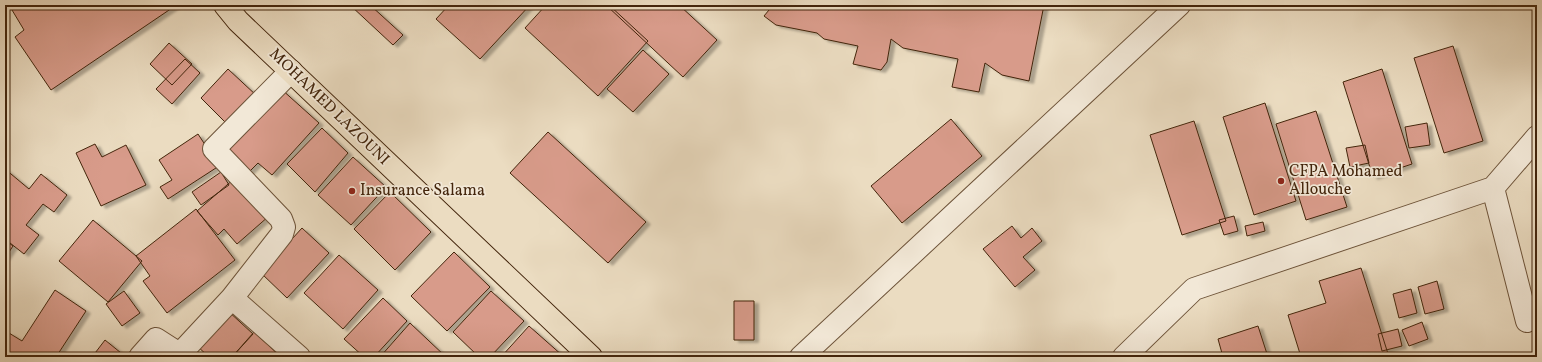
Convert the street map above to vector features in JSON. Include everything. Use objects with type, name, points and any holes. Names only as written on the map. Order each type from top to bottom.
[{"type":"main road","name":"MOHAMED LAZOUNI","points":[[225,5],[238,20],[291,71],[591,357]]},
{"type":"street","points":[[801,357],[1179,5]]},
{"type":"street","points":[[140,357],[156,339],[182,356],[232,298],[282,234],[284,227],[281,219],[214,149],[291,71]]},
{"type":"street","points":[[1124,357],[1194,289],[1493,188],[1537,137]]},
{"type":"street","points":[[1493,188],[1527,321]]},
{"type":"street","points":[[232,298],[299,357]]},
{"type":"building","points":[[9,5],[175,6],[51,90],[15,37],[24,30]]},
{"type":"building","points":[[350,5],[370,5],[403,35],[393,45]]},
{"type":"building","points":[[449,5],[530,5],[480,59],[436,19]]},
{"type":"building","points":[[546,5],[609,5],[648,41],[598,96],[525,28]]},
{"type":"building","points":[[606,5],[679,5],[717,40],[683,77]]},
{"type":"building","points":[[770,5],[1044,5],[1029,81],[1002,75],[985,63],[979,92],[952,87],[958,59],[903,48],[891,39],[887,62],[881,70],[853,64],[858,46],[824,39],[817,33],[776,25],[764,16],[769,10]]},
{"type":"building","points":[[169,43],[192,64],[172,85],[150,64]]},
{"type":"building","points":[[1453,46],[1483,141],[1444,153],[1414,58]]},
{"type":"building","points":[[643,50],[669,74],[633,112],[607,89]]},
{"type":"building","points":[[185,59],[200,73],[172,104],[156,89]]},
{"type":"building","points":[[228,69],[257,96],[228,125],[201,98]]},
{"type":"building","points":[[1382,69],[1412,164],[1373,177],[1343,82]]},
{"type":"building","points":[[280,88],[319,123],[272,175],[258,163],[247,174],[222,151]]},
{"type":"building","points":[[1265,103],[1296,201],[1254,215],[1223,117]]},
{"type":"building","points":[[1316,111],[1347,207],[1306,220],[1276,124]]},
{"type":"building","points":[[951,119],[982,156],[902,223],[871,186]]},
{"type":"building","points":[[1194,121],[1226,221],[1182,235],[1150,135]]},
{"type":"building","points":[[1427,123],[1430,145],[1409,148],[1405,127]]},
{"type":"building","points":[[322,128],[348,153],[315,192],[287,164]]},
{"type":"building","points":[[548,132],[646,222],[608,263],[510,173]]},
{"type":"building","points":[[198,134],[219,166],[168,199],[160,187],[172,180],[159,160]]},
{"type":"building","points":[[95,144],[102,157],[126,145],[146,185],[101,206],[76,153]]},
{"type":"building","points":[[1365,145],[1369,163],[1350,167],[1346,148]]},
{"type":"building","name":"Insurance Salama","points":[[353,157],[386,187],[351,225],[318,195]]},
{"type":"building","points":[[5,169],[29,189],[41,174],[67,195],[54,212],[43,204],[26,225],[39,235],[24,254],[5,239]]},
{"type":"building","points":[[221,172],[229,185],[201,205],[192,192]]},
{"type":"building","points":[[235,178],[269,216],[237,244],[224,229],[218,235],[197,211]]},
{"type":"building","points":[[390,192],[431,232],[395,270],[354,229]]},
{"type":"building","points":[[196,209],[235,260],[167,313],[143,281],[150,276],[136,256]]},
{"type":"building","points":[[1234,216],[1238,231],[1224,235],[1219,220]]},
{"type":"building","points":[[93,220],[142,261],[108,302],[59,261]]},
{"type":"building","points":[[1263,222],[1265,231],[1247,236],[1245,226]]},
{"type":"building","points":[[1012,226],[1021,238],[1032,228],[1042,241],[1023,257],[1035,270],[1015,287],[983,249]]},
{"type":"building","points":[[302,228],[329,253],[287,298],[261,273]]},
{"type":"building","points":[[5,240],[13,246],[5,258]]},
{"type":"building","points":[[454,252],[490,287],[447,331],[411,296]]},
{"type":"building","points":[[339,255],[378,290],[343,329],[304,293]]},
{"type":"building","points":[[1361,268],[1389,357],[1301,357],[1288,315],[1326,303],[1319,281]]},
{"type":"building","points":[[1437,281],[1444,309],[1425,314],[1418,287]]},
{"type":"building","points":[[1411,289],[1417,313],[1399,318],[1393,294]]},
{"type":"building","points":[[55,290],[86,311],[56,357],[5,357],[5,339],[9,333],[22,341]]},
{"type":"building","points":[[124,291],[140,313],[122,326],[106,304]]},
{"type":"building","points":[[491,291],[524,321],[490,357],[479,357],[453,332]]},
{"type":"building","points":[[383,298],[407,321],[374,357],[364,357],[344,339]]},
{"type":"building","points":[[734,301],[754,301],[754,340],[734,340]]},
{"type":"building","points":[[227,310],[253,334],[232,357],[209,357],[196,345]]},
{"type":"building","points":[[1422,322],[1428,339],[1409,346],[1402,330]]},
{"type":"building","points":[[410,323],[446,357],[380,357]]},
{"type":"building","points":[[529,326],[563,356],[501,357]]},
{"type":"building","points":[[1258,326],[1268,357],[1223,357],[1218,339]]},
{"type":"building","points":[[1398,329],[1402,346],[1382,351],[1378,334]]},
{"type":"building","points":[[254,332],[281,357],[232,357]]},
{"type":"building","points":[[105,340],[126,357],[92,357]]},
{"type":"place","name":"CFPA Mohamed Allouche","points":[[1281,181]]},
{"type":"place","name":"Insurance Salama","points":[[352,191]]}]
